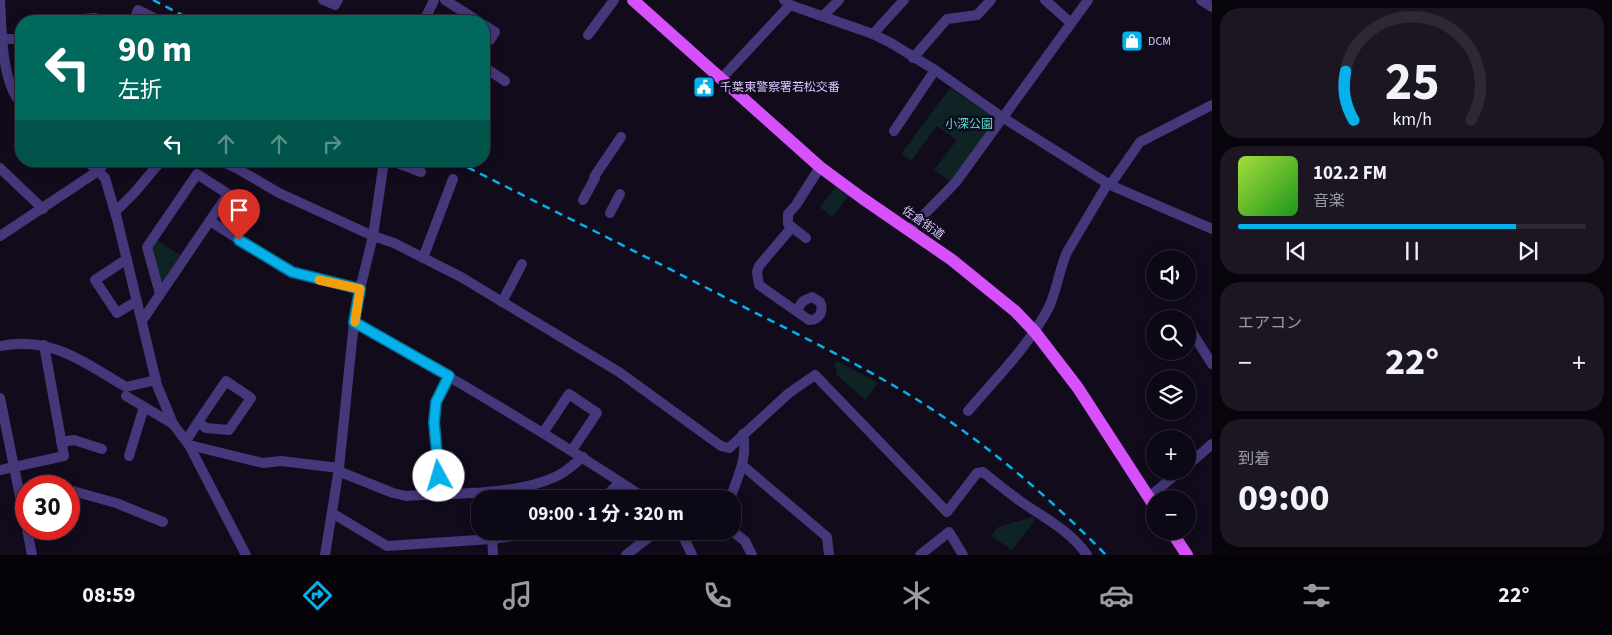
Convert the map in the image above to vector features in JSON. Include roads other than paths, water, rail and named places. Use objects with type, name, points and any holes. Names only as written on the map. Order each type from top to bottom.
[{"type":"main road","name":"佐倉街道","points":[[633,0],[820,166],[998,295],[1035,332],[1078,388],[1146,493]]},
{"type":"main road","points":[[1177,540],[1187,555]]},
{"type":"street","points":[[0,0],[5,65],[15,89]]},
{"type":"street","points":[[323,0],[335,5],[338,0]]},
{"type":"street","points":[[427,15],[434,0]]},
{"type":"street","points":[[445,0],[469,15]]},
{"type":"street","points":[[588,35],[614,0]]},
{"type":"street","points":[[823,16],[839,0]]},
{"type":"street","points":[[873,34],[904,0]]},
{"type":"street","points":[[914,58],[947,19],[978,15],[991,0]]},
{"type":"street","points":[[1045,0],[1071,23]]},
{"type":"street","points":[[909,230],[956,182],[1088,0]]},
{"type":"street","points":[[1201,0],[1212,7]]},
{"type":"street","points":[[721,79],[787,3],[873,34],[892,44],[935,70],[1002,117],[1109,184],[1212,229]]},
{"type":"street","points":[[136,15],[138,10],[148,15]]},
{"type":"street","points":[[490,29],[494,32],[490,40]]},
{"type":"street","points":[[3,39],[15,40]]},
{"type":"street","points":[[894,131],[935,70]]},
{"type":"street","points":[[490,71],[505,81]]},
{"type":"street","points":[[968,412],[1035,332],[1050,305],[1067,252],[1109,184],[1140,142],[1212,105]]},
{"type":"street","points":[[583,200],[594,177],[621,137]]},
{"type":"street","points":[[806,238],[788,224],[788,214],[796,205],[820,166]]},
{"type":"street","points":[[94,167],[104,178],[156,380],[173,424],[187,443],[246,555]]},
{"type":"street","points":[[0,236],[43,209],[101,167]]},
{"type":"street","points":[[114,212],[135,192],[156,167]]},
{"type":"street","points":[[235,167],[279,193],[373,236],[394,243],[461,277],[619,372],[721,446],[729,448],[789,393],[814,375],[948,512],[977,474],[983,472],[1057,526],[1082,553]]},
{"type":"street","points":[[325,555],[338,470],[354,322],[373,236],[383,167]]},
{"type":"street","points":[[408,167],[421,172]]},
{"type":"street","points":[[0,168],[43,209]]},
{"type":"street","points":[[142,321],[228,194],[197,174],[146,247],[160,294]]},
{"type":"street","points":[[423,258],[453,178]]},
{"type":"street","points":[[610,213],[620,194]]},
{"type":"street","points":[[210,221],[292,272],[360,289]]},
{"type":"street","points":[[792,227],[759,266],[757,272],[760,285],[796,311]]},
{"type":"street","points":[[126,259],[95,280],[117,312],[137,301]]},
{"type":"street","points":[[502,302],[522,264]]},
{"type":"street","points":[[354,322],[449,376],[572,450],[632,490]]},
{"type":"street","points":[[1196,339],[1212,364]]},
{"type":"street","points":[[0,346],[28,343],[44,345],[72,355],[126,387],[156,380]]},
{"type":"street","points":[[0,470],[64,456],[44,345]]},
{"type":"street","points":[[441,494],[434,422],[436,402],[449,376]]},
{"type":"street","points":[[187,443],[198,422],[226,381],[251,398],[229,430],[206,428],[198,422]]},
{"type":"street","points":[[543,433],[569,394],[597,413],[572,450]]},
{"type":"street","points":[[126,396],[173,424]]},
{"type":"street","points":[[0,398],[16,475]]},
{"type":"street","points":[[129,456],[144,407]]},
{"type":"street","points":[[733,490],[746,448],[743,434]]},
{"type":"street","points":[[62,442],[74,440],[102,449]]},
{"type":"street","points":[[187,443],[263,463],[281,461],[338,470],[393,493],[406,496],[471,495]]},
{"type":"street","points":[[1196,458],[1212,444]]},
{"type":"street","points":[[510,490],[557,477],[583,457]]},
{"type":"street","points":[[742,464],[827,537],[829,555]]},
{"type":"street","points":[[1163,490],[1172,480]]},
{"type":"street","points":[[612,490],[620,482]]},
{"type":"street","points":[[80,493],[116,503],[163,522]]},
{"type":"street","points":[[332,513],[387,546],[471,537]]},
{"type":"street","points":[[920,555],[949,532],[963,555]]},
{"type":"street","points":[[741,537],[746,541],[752,555]]},
{"type":"street","points":[[29,540],[32,555]]},
{"type":"street","points":[[492,540],[493,555]]},
{"type":"street","points":[[626,555],[645,540]]},
{"type":"street","points":[[685,540],[692,555]]},
{"type":"railway","points":[[153,0],[182,15]]},
{"type":"railway","points":[[467,167],[829,350],[916,399],[967,433],[1016,471],[1106,555]]},
{"type":"place","name":"DCM","points":[[1132,41]]},
{"type":"place","name":"千葉東警察署若松交番","points":[[704,87]]},
{"type":"park label","name":"小深公園","points":[[969,124]]}]
